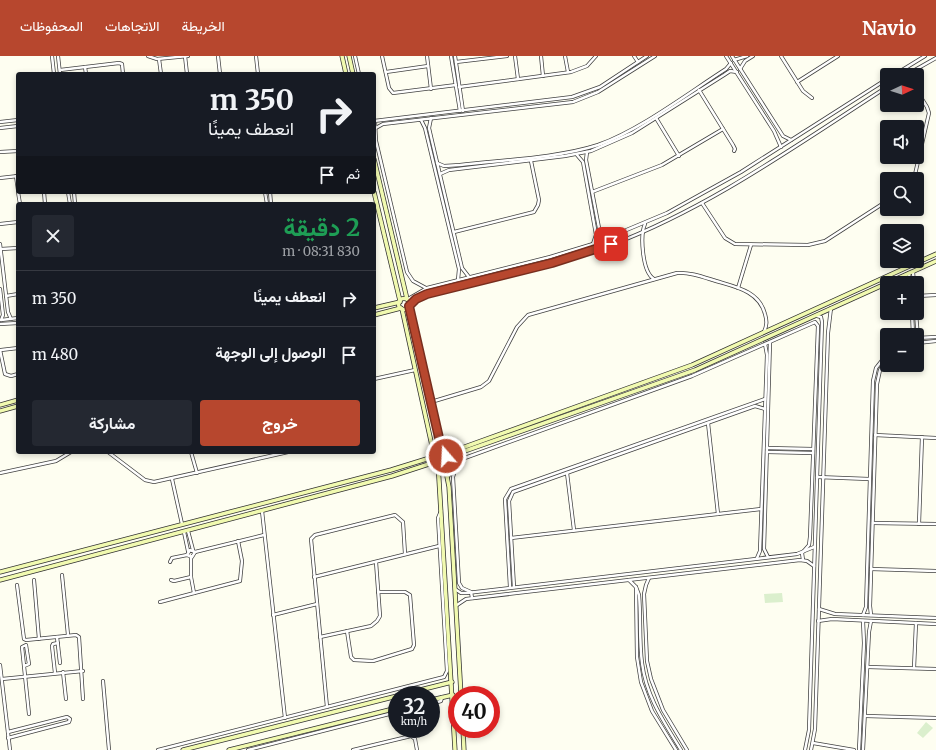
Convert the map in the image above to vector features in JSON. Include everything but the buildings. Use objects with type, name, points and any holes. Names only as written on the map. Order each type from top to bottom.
[{"type":"street","points":[[52,56],[54,72]]},
{"type":"street","points":[[58,56],[60,70],[120,63],[122,72]]},
{"type":"street","points":[[148,56],[159,59],[188,56]]},
{"type":"street","points":[[185,56],[187,72]]},
{"type":"street","points":[[218,56],[220,72]]},
{"type":"street","points":[[256,56],[258,72]]},
{"type":"street","points":[[342,56],[346,72]]},
{"type":"street","points":[[349,56],[353,72]]},
{"type":"street","points":[[355,56],[359,72]]},
{"type":"street","points":[[382,56],[390,89],[393,93],[456,85]]},
{"type":"street","points":[[427,56],[431,89]]},
{"type":"street","points":[[451,56],[461,111]]},
{"type":"street","points":[[455,56],[460,87],[461,111]]},
{"type":"street","points":[[456,62],[507,56]]},
{"type":"street","points":[[515,56],[518,79]]},
{"type":"street","points":[[541,56],[543,76]]},
{"type":"street","points":[[565,56],[568,72]]},
{"type":"street","points":[[460,87],[568,72],[583,68],[596,56]]},
{"type":"street","points":[[634,56],[638,62]]},
{"type":"street","points":[[638,56],[641,60]]},
{"type":"street","points":[[376,121],[572,97],[593,90],[604,84],[647,56]]},
{"type":"street","points":[[376,128],[383,124],[573,102],[605,88],[655,56]]},
{"type":"street","points":[[726,56],[774,130],[781,147]]},
{"type":"street","points":[[732,56],[783,136],[791,140]]},
{"type":"street","points":[[734,60],[753,56]]},
{"type":"street","points":[[781,56],[804,94],[812,98]]},
{"type":"street","points":[[797,82],[838,56]]},
{"type":"street","points":[[906,68],[926,56]]},
{"type":"street","points":[[740,69],[748,57]]},
{"type":"street","points":[[919,68],[936,58]]},
{"type":"street","points":[[159,59],[161,72]]},
{"type":"street","points":[[437,163],[449,168],[531,160],[588,152],[624,138],[699,90],[723,73],[731,63]]},
{"type":"street","points":[[386,72],[428,66]]},
{"type":"street","points":[[85,67],[86,72]]},
{"type":"street","points":[[440,174],[449,168],[581,149],[613,138],[723,73],[730,71],[737,72]]},
{"type":"street","points":[[604,84],[605,88]]},
{"type":"street","points":[[376,307],[407,299],[427,288],[593,244],[645,223],[694,200],[761,160],[880,84]]},
{"type":"street","points":[[699,90],[735,148],[734,151]]},
{"type":"street","points":[[376,314],[401,308],[406,309],[416,299],[427,294],[566,259],[641,233],[702,203],[765,166],[880,92]]},
{"type":"street","points":[[916,172],[929,113],[924,102]]},
{"type":"street","points":[[499,106],[500,111]]},
{"type":"street","points":[[431,118],[429,130],[454,232],[461,268],[458,280]]},
{"type":"street","points":[[656,118],[679,156]]},
{"type":"street","points":[[0,122],[16,120]]},
{"type":"street","points":[[420,120],[426,131],[461,268],[469,277]]},
{"type":"street","points":[[0,128],[16,126]]},
{"type":"street","points":[[774,130],[778,128]]},
{"type":"street","points":[[592,192],[635,176],[679,156],[723,129]]},
{"type":"street","points":[[376,137],[408,272],[413,281],[427,288]]},
{"type":"street","points":[[0,152],[16,150]]},
{"type":"street","points":[[588,152],[585,165],[596,226],[609,238]]},
{"type":"street","points":[[577,154],[585,165],[592,192],[596,226],[596,235],[593,244]]},
{"type":"street","points":[[454,232],[534,212],[538,205],[538,200],[531,160]]},
{"type":"street","points":[[761,160],[765,166]]},
{"type":"street","points":[[376,167],[448,477],[457,605],[461,686]]},
{"type":"street","points":[[0,178],[16,176]]},
{"type":"street","points":[[374,194],[400,301],[433,456],[436,462],[440,481],[452,686]]},
{"type":"street","points":[[702,203],[725,238],[735,244],[808,246],[820,244],[880,205]]},
{"type":"street","points":[[0,224],[16,222]]},
{"type":"street","points":[[645,223],[641,233],[647,271],[649,276],[654,279]]},
{"type":"street","points":[[635,227],[641,233]]},
{"type":"street","points":[[0,244],[6,296],[11,319]]},
{"type":"street","points":[[738,288],[751,245]]},
{"type":"street","points":[[1,249],[16,248]]},
{"type":"street","points":[[0,572],[391,470],[433,456],[437,452],[444,456],[463,452],[692,365],[936,254]]},
{"type":"street","points":[[0,580],[392,476],[436,462],[444,456],[464,447],[487,442],[678,376],[744,348],[936,261]]},
{"type":"street","points":[[913,271],[913,276]]},
{"type":"street","points":[[431,402],[481,387],[489,381],[517,327],[528,315],[677,273],[688,273],[738,288],[757,298],[763,305],[767,321],[764,332]]},
{"type":"street","points":[[0,289],[3,315],[1,320],[16,318]]},
{"type":"street","points":[[6,296],[16,294]]},
{"type":"street","points":[[924,296],[936,295]]},
{"type":"street","points":[[381,306],[382,313]]},
{"type":"street","points":[[811,750],[813,743],[817,665],[828,334],[831,308]]},
{"type":"street","points":[[805,750],[809,730],[822,333],[822,320],[816,315]]},
{"type":"street","points":[[912,320],[913,327],[917,327],[916,320]]},
{"type":"street","points":[[767,321],[776,327]]},
{"type":"street","points":[[471,592],[462,588],[459,583],[453,477],[456,467],[462,459],[692,376],[813,322],[817,324],[811,520],[809,543],[802,553],[803,560]]},
{"type":"street","points":[[0,324],[16,323]]},
{"type":"street","points":[[822,333],[828,334]]},
{"type":"street","points":[[924,338],[936,337]]},
{"type":"street","points":[[924,342],[936,341]]},
{"type":"street","points":[[768,557],[764,551],[764,534],[770,342]]},
{"type":"street","points":[[742,343],[744,348]]},
{"type":"street","points":[[757,559],[760,550],[765,409],[765,344]]},
{"type":"street","points":[[733,347],[735,352]]},
{"type":"street","points":[[16,348],[0,350],[5,374],[11,376],[16,375]]},
{"type":"street","points":[[863,615],[866,607],[872,398],[875,371],[880,364]]},
{"type":"street","points":[[376,379],[415,370]]},
{"type":"street","points":[[871,615],[876,399],[878,374],[880,371]]},
{"type":"street","points":[[872,398],[876,399]]},
{"type":"street","points":[[514,587],[509,501],[510,494],[708,423],[765,399]]},
{"type":"street","points":[[0,405],[16,401]]},
{"type":"street","points":[[510,587],[505,501],[508,491],[512,488],[641,442],[752,405],[765,409]]},
{"type":"street","points":[[0,411],[16,407]]},
{"type":"street","points":[[708,423],[718,514]]},
{"type":"street","points":[[875,435],[936,438]]},
{"type":"street","points":[[439,436],[444,442],[452,447],[464,447]]},
{"type":"street","points":[[919,524],[922,437]]},
{"type":"street","points":[[641,442],[643,446]]},
{"type":"street","points":[[767,448],[813,449]]},
{"type":"street","points":[[448,477],[454,462],[463,452]]},
{"type":"street","points":[[767,452],[813,453]]},
{"type":"street","points":[[0,473],[56,461],[68,454]]},
{"type":"street","points":[[111,454],[145,480],[158,482],[279,454]]},
{"type":"street","points":[[192,454],[197,473]]},
{"type":"street","points":[[391,470],[392,476]]},
{"type":"street","points":[[567,473],[574,530]]},
{"type":"street","points":[[817,477],[874,476]]},
{"type":"street","points":[[172,479],[182,524]]},
{"type":"street","points":[[440,481],[445,480],[449,487]]},
{"type":"street","points":[[511,538],[761,509]]},
{"type":"street","points":[[262,511],[285,718]]},
{"type":"street","points":[[158,750],[446,676],[447,671],[438,518],[442,511]]},
{"type":"street","points":[[327,707],[318,604],[310,542],[313,536],[392,515],[399,517],[403,522],[405,554]]},
{"type":"street","points":[[868,519],[872,521],[936,524]]},
{"type":"street","points":[[188,531],[194,551],[194,556],[191,558],[191,577],[194,593]]},
{"type":"street","points":[[184,532],[187,553],[191,558]]},
{"type":"street","points":[[170,562],[172,558],[187,553],[264,535]]},
{"type":"street","points":[[160,602],[241,580],[242,561],[238,542]]},
{"type":"street","points":[[314,577],[439,546]]},
{"type":"street","points":[[455,589],[461,593],[757,559],[802,553],[814,547]]},
{"type":"street","points":[[47,559],[49,567]]},
{"type":"street","points":[[457,605],[463,600],[472,598],[803,560],[814,566]]},
{"type":"street","points":[[41,561],[42,568]]},
{"type":"street","points":[[320,637],[371,626],[377,621],[380,616],[376,562]]},
{"type":"street","points":[[871,569],[936,571]]},
{"type":"street","points":[[62,574],[68,635]]},
{"type":"street","points":[[171,580],[174,582],[191,577]]},
{"type":"street","points":[[595,577],[596,584]]},
{"type":"street","points":[[649,578],[644,594],[647,661],[651,679],[663,710],[688,750]]},
{"type":"street","points":[[34,580],[39,639]]},
{"type":"street","points":[[629,580],[636,587],[639,595],[641,656],[646,681],[656,709],[681,750]]},
{"type":"street","points":[[17,584],[23,637],[26,640],[68,635],[76,635],[79,637],[83,699]]},
{"type":"street","points":[[813,586],[819,586]]},
{"type":"street","points":[[636,587],[637,657],[641,682],[652,711],[676,750]]},
{"type":"street","points":[[347,631],[351,656],[354,660],[373,661],[412,650],[414,645],[410,594],[405,592],[378,592]]},
{"type":"street","points":[[471,592],[472,598]]},
{"type":"street","points":[[639,595],[644,594]]},
{"type":"street","points":[[273,614],[318,604]]},
{"type":"street","points":[[819,609],[836,614],[936,618]]},
{"type":"street","points":[[835,620],[836,614]]},
{"type":"street","points":[[897,622],[898,616]]},
{"type":"street","points":[[818,621],[835,620],[936,624]]},
{"type":"street","points":[[859,750],[864,643],[863,621]]},
{"type":"street","points":[[863,750],[866,716],[868,642],[871,621]]},
{"type":"street","points":[[914,668],[916,623]]},
{"type":"street","points":[[54,662],[60,662],[57,637]]},
{"type":"street","points":[[864,643],[868,642]]},
{"type":"street","points":[[55,673],[52,646],[53,644],[58,644]]},
{"type":"street","points":[[24,666],[29,664],[26,645],[22,647],[29,714]]},
{"type":"street","points":[[0,665],[10,750]]},
{"type":"street","points":[[811,665],[817,665]]},
{"type":"street","points":[[868,667],[936,669]]},
{"type":"street","points":[[2,679],[82,671]]},
{"type":"street","points":[[63,672],[66,699]]},
{"type":"street","points":[[442,678],[443,684]]},
{"type":"street","points":[[103,681],[109,750]]},
{"type":"street","points":[[435,686],[452,682]]},
{"type":"street","points":[[440,701],[442,697],[448,696]]},
{"type":"street","points":[[183,750],[388,698]]},
{"type":"street","points":[[229,750],[388,710]]},
{"type":"street","points":[[248,750],[388,714]]},
{"type":"street","points":[[866,716],[936,718]]},
{"type":"street","points":[[8,732],[67,717],[70,719],[69,722],[8,738]]},
{"type":"street","points":[[33,726],[34,731]]},
{"type":"street","points":[[353,750],[410,736],[415,739],[417,750]]},
{"type":"street","points":[[455,738],[456,750]]},
{"type":"street","points":[[463,738],[463,749]]},
{"type":"street","points":[[813,743],[854,750]]},
{"type":"street","points":[[370,746],[371,750]]},
{"type":"green space","points":[[782,593],[783,602],[765,603],[764,594]]},
{"type":"green space","points":[[926,722],[933,728],[923,738],[917,733]]},
{"type":"route","points":[[446,456],[442,451],[409,306],[416,299],[427,294],[552,263],[581,255],[611,244]]}]
